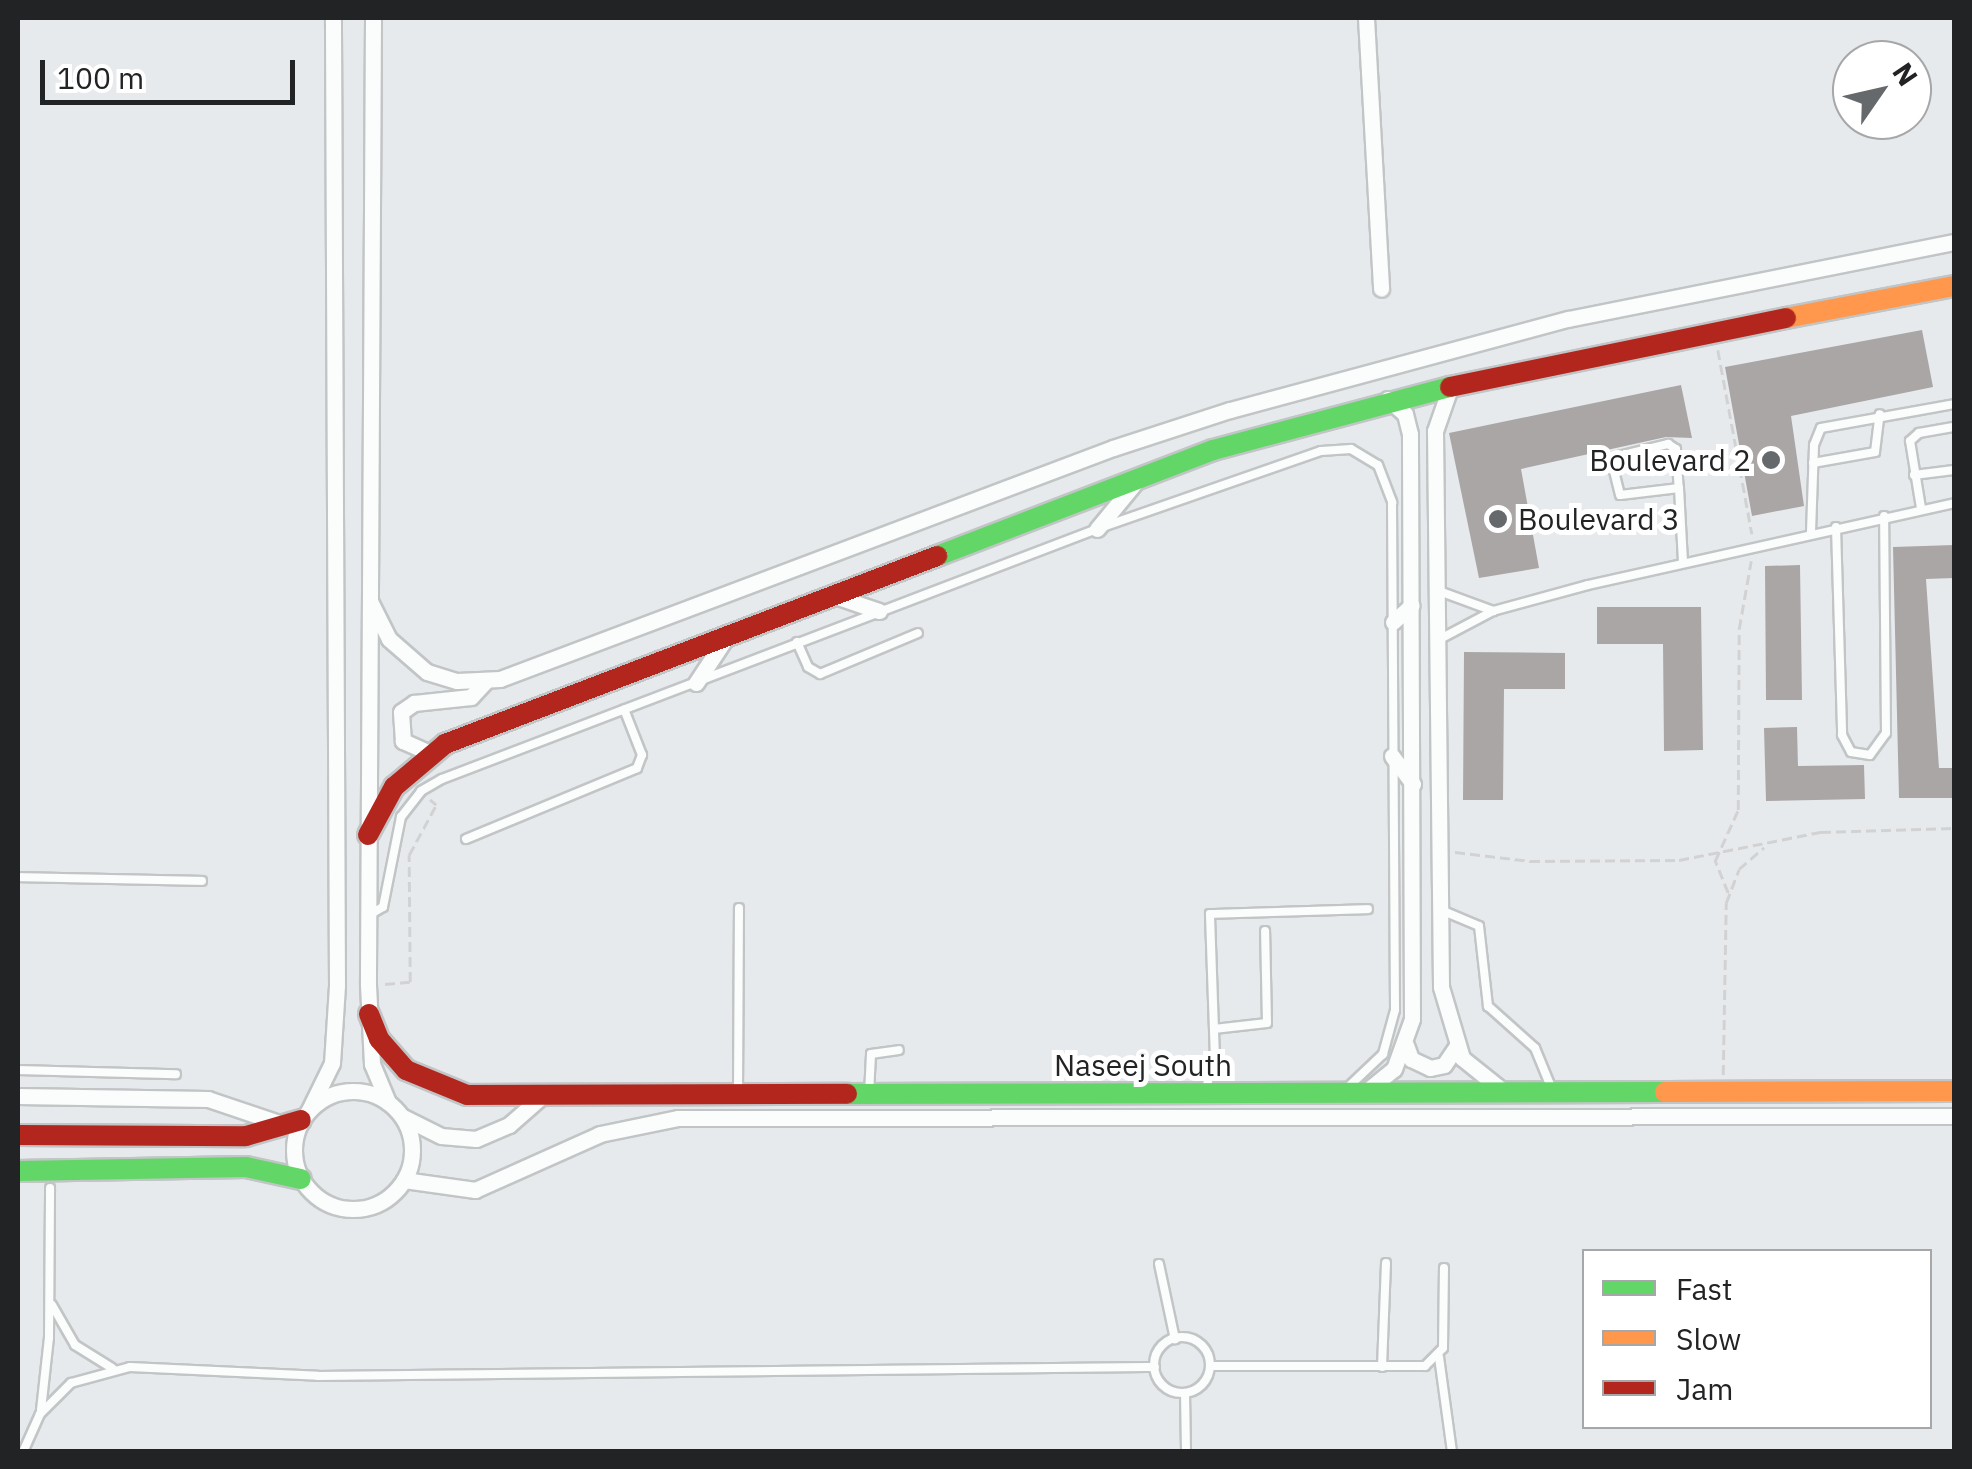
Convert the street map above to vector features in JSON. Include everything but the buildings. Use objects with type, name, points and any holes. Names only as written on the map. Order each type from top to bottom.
[{"type":"street","points":[[333,18],[338,434],[336,1017],[332,1062],[299,1119],[294,1144],[302,1179],[318,1198],[353,1210],[388,1198],[404,1180],[412,1155],[402,1116]]},
{"type":"street","points":[[372,18],[368,984],[372,1064],[388,1102]]},
{"type":"street","points":[[1366,18],[1381,289]]},
{"type":"street","points":[[371,603],[389,639],[414,664],[442,677],[486,681],[1230,410],[1534,327],[1954,242]]},
{"type":"street","points":[[368,835],[394,787],[430,753],[729,632],[1139,478],[1388,400],[1451,385],[1726,325],[1954,286]]},
{"type":"street","points":[[1451,385],[1436,422],[1441,988],[1456,1047],[1479,1076],[1512,1094]]},
{"type":"street","points":[[1364,1094],[1389,1076],[1406,1045],[1412,1006],[1414,784],[1408,422],[1388,400]]},
{"type":"street","points":[[1408,422],[1419,414],[1436,422]]},
{"type":"street","points":[[338,434],[372,435]]},
{"type":"street","points":[[1097,529],[1139,478]]},
{"type":"street","points":[[829,594],[879,612]]},
{"type":"street","points":[[1393,622],[1412,606]]},
{"type":"street","points":[[696,683],[729,632]]},
{"type":"street","points":[[430,753],[403,741],[401,712],[414,703],[471,698],[486,681]]},
{"type":"street","points":[[1392,756],[1414,784]]},
{"type":"street","name":"Naseej South","points":[[369,1014],[387,1050],[429,1084],[466,1095],[868,1097],[1954,1091]]},
{"type":"street","points":[[1406,1045],[1411,1059],[1430,1068],[1444,1065],[1456,1047]]},
{"type":"street","points":[[18,1135],[246,1136],[299,1119],[340,1092],[365,1092],[441,1136],[476,1138],[508,1125],[541,1097]]},
{"type":"street","points":[[18,1096],[208,1099],[299,1119]]},
{"type":"street","points":[[404,1180],[476,1190],[600,1134],[678,1118],[1954,1116]]},
{"type":"street","points":[[18,1171],[246,1168],[302,1179]]},
{"type":"lane","points":[[1811,532],[1815,438],[1826,424],[1954,404]]},
{"type":"lane","points":[[1813,463],[1875,452],[1880,414]]},
{"type":"lane","points":[[1921,508],[1908,447],[1914,436],[1954,427]]},
{"type":"lane","points":[[1679,488],[1620,495],[1611,458],[1668,444],[1676,449],[1679,488],[1683,562]]},
{"type":"lane","points":[[369,915],[383,907],[397,826],[421,792],[624,709],[1097,529],[1321,451],[1352,449],[1378,465],[1391,493],[1394,1022],[1376,1063],[1339,1093]]},
{"type":"lane","points":[[1914,475],[1954,470]]},
{"type":"lane","points":[[1440,639],[1492,611],[1754,545],[1954,503]]},
{"type":"lane","points":[[1836,527],[1842,734],[1851,752],[1870,755],[1886,732],[1884,516]]},
{"type":"lane","points":[[1439,592],[1492,611]]},
{"type":"lane","points":[[798,642],[808,667],[820,674],[918,632]]},
{"type":"lane","points":[[466,840],[638,768],[642,755],[624,709]]},
{"type":"lane","points":[[18,878],[202,880]]},
{"type":"lane","points":[[738,1097],[739,908]]},
{"type":"lane","points":[[1204,1094],[1214,1068],[1212,911],[1368,909]]},
{"type":"lane","points":[[1441,910],[1480,926],[1488,1006],[1535,1048],[1557,1094]]},
{"type":"lane","points":[[1214,1029],[1267,1023],[1265,931]]},
{"type":"lane","points":[[868,1097],[870,1054],[899,1050]]},
{"type":"lane","points":[[18,1070],[176,1074]]},
{"type":"lane","points":[[23,1452],[40,1414],[50,1298],[50,1188]]},
{"type":"lane","points":[[1382,1367],[1386,1263]]},
{"type":"lane","points":[[1159,1264],[1175,1338]]},
{"type":"lane","points":[[1444,1268],[1439,1357],[1452,1452]]},
{"type":"lane","points":[[50,1298],[75,1345],[112,1368]]},
{"type":"lane","points":[[1175,1338],[1200,1344],[1210,1366],[1200,1387],[1186,1393],[1164,1386],[1155,1367],[1162,1346],[1175,1338]]},
{"type":"lane","points":[[1210,1366],[1425,1366],[1439,1357]]},
{"type":"lane","points":[[40,1414],[71,1383],[112,1368],[318,1376],[1155,1367]]},
{"type":"lane","points":[[1186,1393],[1186,1452]]},
{"type":"path","points":[[1726,325],[1718,348],[1754,545],[1740,628],[1738,810],[1718,854],[1716,868],[1728,893]]},
{"type":"path","points":[[368,984],[410,982],[409,855],[436,805],[421,792]]},
{"type":"path","points":[[1440,851],[1566,863],[1718,854],[1822,832],[1954,828]]},
{"type":"path","points":[[1723,1092],[1728,893],[1739,869],[1770,843]]},
{"type":"traffic: fast","points":[[937,556],[1213,450],[1450,387]]},
{"type":"traffic: fast","points":[[847,1094],[1665,1092]]},
{"type":"traffic: fast","points":[[18,1171],[246,1167],[301,1179]]},
{"type":"traffic: slow","points":[[1786,318],[1954,286]]},
{"type":"traffic: slow","points":[[1665,1092],[1954,1091]]},
{"type":"traffic: jam","points":[[1450,387],[1786,318]]},
{"type":"traffic: jam","points":[[368,835],[394,787],[445,744],[937,556]]},
{"type":"traffic: jam","points":[[369,1014],[379,1039],[406,1070],[467,1095],[847,1094]]},
{"type":"traffic: jam","points":[[18,1135],[246,1136],[301,1120]]},
{"type":"place","name":"Boulevard 2","points":[[1771,460]]},
{"type":"place","name":"Boulevard 3","points":[[1498,519]]}]
